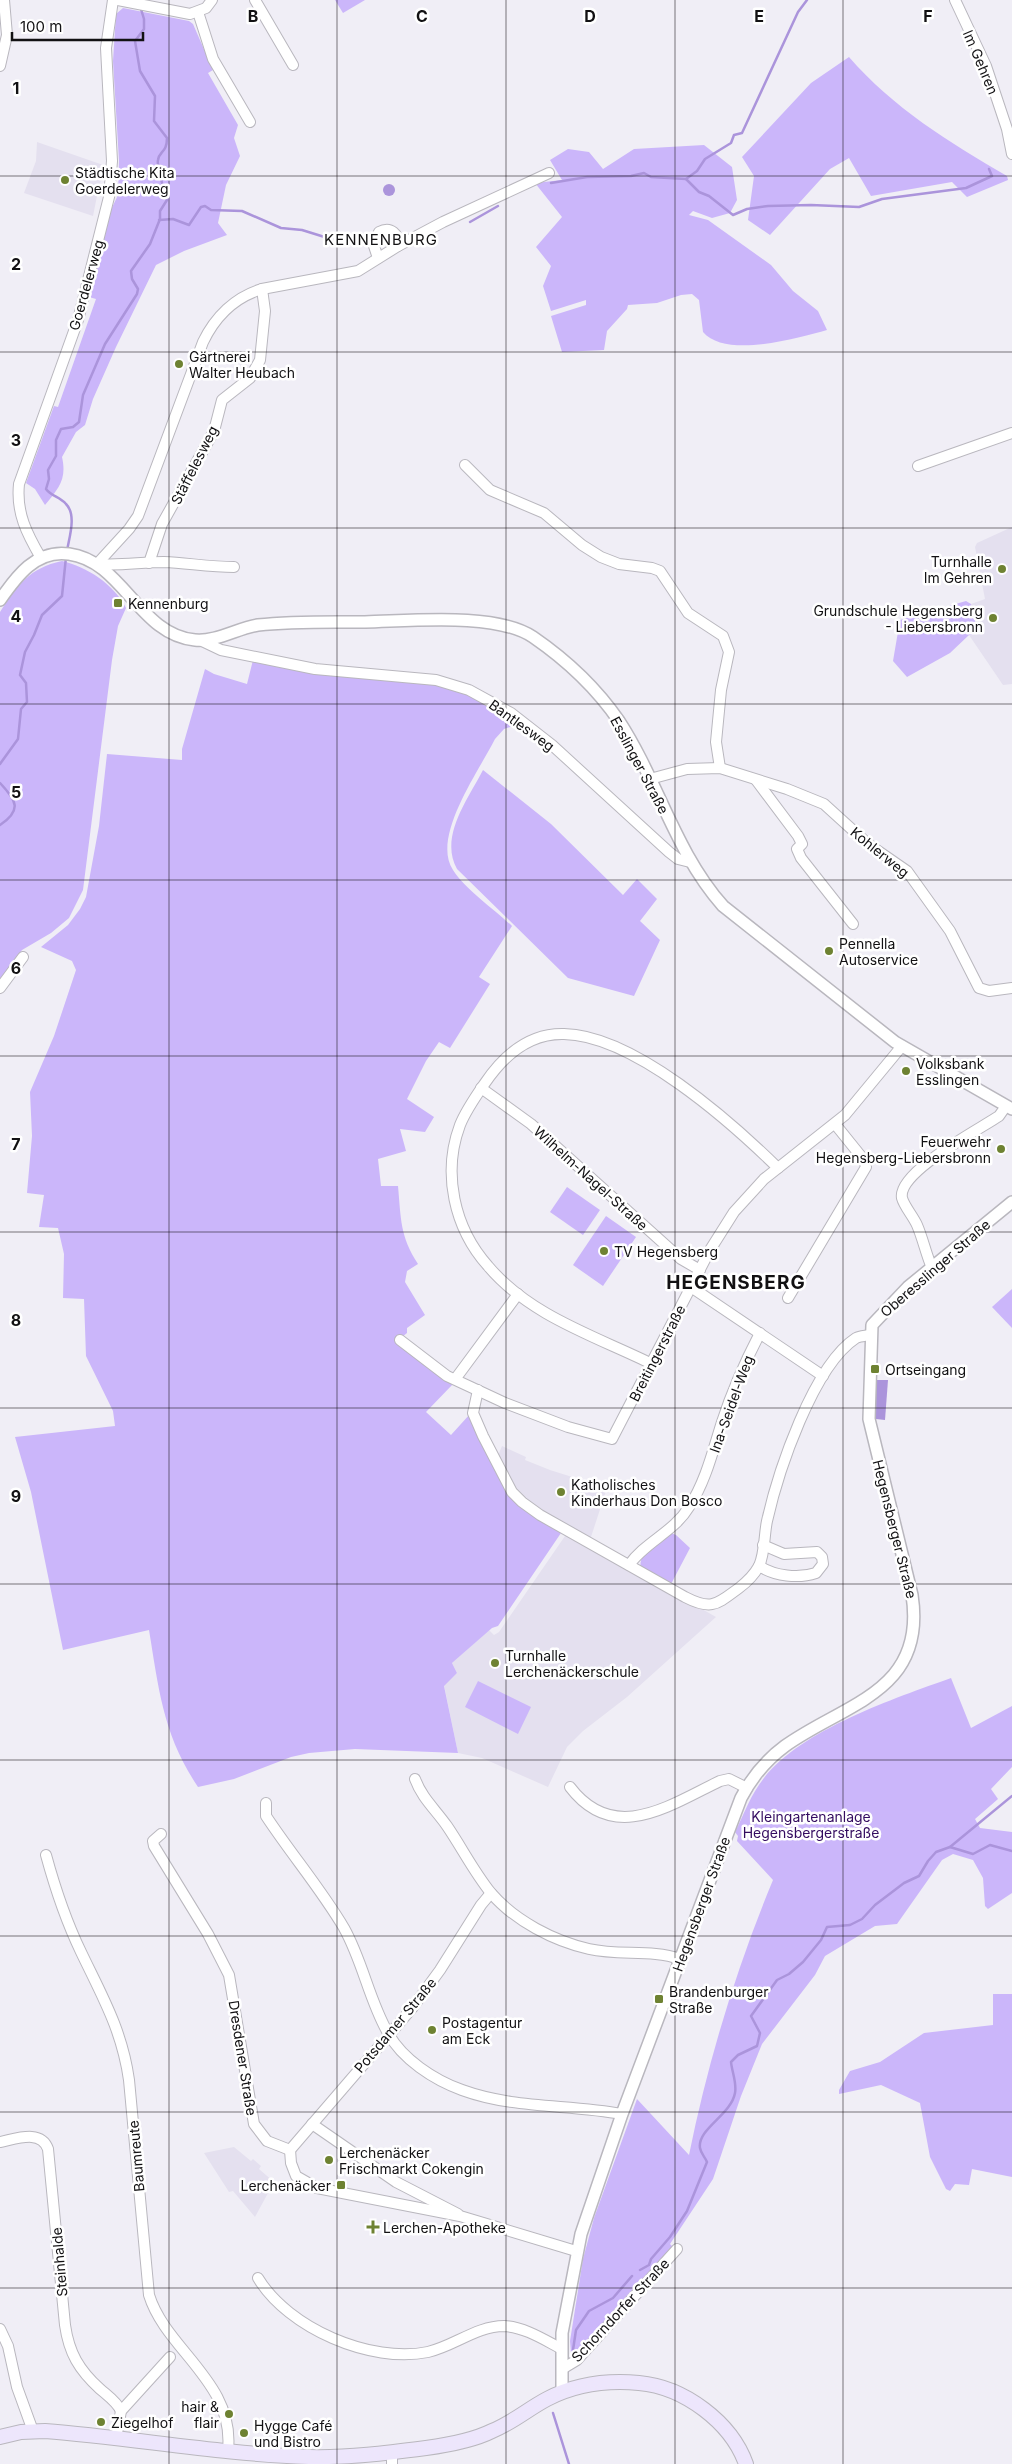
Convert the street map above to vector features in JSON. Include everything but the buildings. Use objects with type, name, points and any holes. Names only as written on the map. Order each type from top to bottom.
[{"type":"main road","points":[[0,2437],[32,2431],[310,2457],[392,2458],[472,2439],[502,2427],[562,2392],[594,2384],[623,2382],[642,2383],[668,2391],[699,2407],[721,2425],[737,2445],[746,2464]]},
{"type":"street","points":[[0,66],[7,35],[4,0]]},
{"type":"street","name":"Goerdelerweg","points":[[41,558],[22,523],[18,501],[19,484],[78,320],[109,197],[112,162],[106,48],[113,0]]},
{"type":"street","points":[[118,0],[186,14],[198,12],[208,6],[212,0]]},
{"type":"street","points":[[255,0],[292,65]]},
{"type":"street","name":"Im Gehren","points":[[955,0],[989,73],[1007,129],[1012,154]]},
{"type":"street","points":[[198,12],[213,59],[250,122]]},
{"type":"street","points":[[97,564],[130,529],[138,516],[209,329],[232,304],[248,294],[262,290],[348,274],[462,213],[549,173]]},
{"type":"street","points":[[378,258],[374,246],[379,232],[388,230],[395,233],[398,237],[398,246]]},
{"type":"street","name":"Stäffelesweg","points":[[149,563],[159,531],[214,431],[222,400],[250,378],[260,360],[265,311],[262,290]]},
{"type":"street","points":[[918,466],[1012,433]]},
{"type":"street","points":[[465,464],[484,485],[496,494],[544,513],[582,545],[601,558],[619,564],[659,570],[688,613],[722,636],[730,652],[721,690],[716,742],[720,768]]},
{"type":"street","points":[[0,600],[23,571],[41,558],[62,553],[82,556],[97,564],[156,622],[183,637],[200,640]]},
{"type":"street","points":[[97,564],[117,566],[149,563],[234,567]]},
{"type":"street","name":"Esslinger Straße","points":[[200,640],[254,626],[283,623],[459,621],[514,628],[530,635],[549,649],[601,699],[622,727],[690,862],[705,885],[734,915],[902,1046],[1009,1108]]},
{"type":"street","name":"Bantlesweg","points":[[200,640],[220,650],[315,669],[436,680],[469,690],[511,713],[552,744],[669,852],[680,860],[690,862]]},
{"type":"street","name":"Kohlerweg","points":[[650,780],[687,769],[720,768],[822,803],[868,844],[907,871],[952,936],[977,986],[984,991],[1012,988]]},
{"type":"street","points":[[755,779],[798,836],[802,844],[797,850],[801,858],[853,924]]},
{"type":"street","points":[[0,988],[23,956]]},
{"type":"street","points":[[652,1364],[571,1327],[518,1294],[492,1271],[476,1251],[459,1216],[452,1191],[452,1162],[456,1137],[466,1112],[502,1060],[526,1042],[548,1034],[582,1035],[632,1056],[693,1093],[731,1123],[778,1168]]},
{"type":"street","name":"Breitingerstraße","points":[[478,1390],[530,1414],[610,1440],[619,1428],[718,1235],[740,1205],[778,1168],[835,1124],[854,1105],[902,1046]]},
{"type":"street","name":"Wilhelm-Nagel-Straße","points":[[482,1088],[519,1114],[681,1259],[700,1270]]},
{"type":"street","points":[[932,1268],[917,1224],[903,1199],[904,1192],[913,1176],[930,1160],[1009,1108]]},
{"type":"street","points":[[788,1298],[866,1167],[864,1160],[835,1124]]},
{"type":"street","name":"Oberesslinger Straße","points":[[870,1335],[875,1319],[932,1268],[1012,1202]]},
{"type":"street","points":[[691,1287],[823,1376]]},
{"type":"street","points":[[456,1378],[518,1294]]},
{"type":"street","name":"Ina-Seidel-Weg","points":[[629,1565],[637,1554],[677,1523],[694,1499],[705,1475],[734,1389],[760,1333]]},
{"type":"street","points":[[400,1340],[447,1376],[456,1378],[478,1390],[473,1406],[474,1416],[515,1496],[540,1515],[702,1604],[720,1603],[745,1585],[759,1566],[767,1520],[784,1461],[823,1376],[854,1340],[870,1335]]},
{"type":"street","name":"Hegensberger Straße","points":[[562,2392],[560,2348],[576,2251],[622,2114],[663,2011],[680,1960],[746,1788],[761,1767],[787,1744],[850,1710],[876,1692],[897,1669],[911,1638],[914,1615],[912,1595],[869,1419],[870,1335]]},
{"type":"street","points":[[759,1566],[772,1572],[798,1575],[816,1573],[823,1564],[822,1557],[817,1552],[784,1554],[763,1545]]},
{"type":"street","points":[[415,1779],[421,1795],[446,1824],[492,1893],[524,1920],[567,1943],[604,1952],[661,1953],[680,1960]]},
{"type":"street","points":[[570,1787],[588,1807],[604,1813],[628,1816],[661,1810],[720,1781],[729,1779],[746,1788]]},
{"type":"street","points":[[266,1804],[266,1816],[331,1907],[351,1941],[388,2035],[397,2047],[414,2062],[428,2073],[460,2089],[511,2102],[622,2114]]},
{"type":"street","name":"Dresdener Straße","points":[[161,1834],[153,1841],[154,1846],[208,1934],[229,1975],[254,2124],[266,2141],[290,2150]]},
{"type":"street","name":"Baumreute","points":[[46,1855],[65,1914],[110,2010],[123,2047],[128,2080],[146,2274],[153,2305],[166,2328],[192,2358],[212,2388],[229,2432],[228,2450]]},
{"type":"street","name":"Potsdamer Straße","points":[[290,2150],[426,1989],[481,1906],[492,1893]]},
{"type":"street","points":[[312,2124],[396,2182],[429,2211]]},
{"type":"street","name":"Steinhalde","points":[[0,2142],[33,2137],[39,2137],[46,2142],[65,2325],[70,2350],[82,2372],[115,2402],[121,2411]]},
{"type":"street","points":[[290,2150],[293,2170],[301,2181],[308,2185],[460,2216],[576,2251]]},
{"type":"street","points":[[396,2182],[448,2207],[460,2216]]},
{"type":"street","name":"Schorndorfer Straße","points":[[562,2369],[577,2360],[677,2249]]},
{"type":"street","points":[[258,2278],[274,2300],[303,2321],[331,2337],[373,2352],[395,2354],[427,2352],[450,2345],[480,2330],[503,2326],[524,2330],[560,2348]]},
{"type":"street","points":[[0,2329],[8,2346],[17,2387],[32,2431]]},
{"type":"street","points":[[116,2438],[121,2411],[170,2357]]},
{"type":"shaded area","name":"Städtische Kita Goerdelerweg","points":[[37,142],[106,166],[99,186],[93,216],[24,193],[36,161]]},
{"type":"shaded area","points":[[391,184],[394,185],[394,195],[387,196],[384,195],[383,188],[384,185]]},
{"type":"shaded area","name":"Grundschule Hegensberg - Liebersbronn","points":[[1012,527],[1012,684],[1003,685],[969,635],[978,633],[971,604],[985,599],[975,547],[977,543]]},
{"type":"shaded area","points":[[876,1380],[888,1380],[885,1420],[876,1419]]},
{"type":"shaded area","name":"Katholisches Kinderhaus Don Bosco","points":[[502,1446],[526,1457],[525,1460],[550,1470],[607,1488],[590,1540],[518,1495],[497,1458]]},
{"type":"shaded area","points":[[572,1535],[716,1617],[627,1697],[583,1731],[567,1747],[548,1787],[482,1758],[458,1753],[444,1685],[457,1673],[452,1663],[489,1630],[494,1635],[499,1632],[565,1536]]},
{"type":"shaded area","points":[[234,2147],[251,2161],[253,2159],[261,2166],[259,2169],[274,2182],[255,2217],[233,2191],[229,2192],[204,2153]]},
{"type":"green space","points":[[335,0],[365,0],[343,13]]},
{"type":"green space","points":[[123,8],[189,21],[193,24],[213,70],[208,73],[238,125],[234,138],[240,156],[226,185],[218,223],[227,235],[184,251],[156,265],[116,347],[93,399],[85,425],[76,432],[62,457],[63,477],[61,483],[45,505],[35,489],[26,483],[54,406],[58,407],[96,299],[89,297],[109,214],[118,195],[119,161],[113,61],[116,14]]},
{"type":"green space","points":[[849,57],[903,108],[964,151],[1007,176],[1008,180],[967,197],[952,182],[871,196],[849,158],[830,169],[770,235],[748,220],[754,176],[742,157],[811,83]]},
{"type":"green space","points":[[704,145],[732,167],[737,200],[730,213],[712,218],[693,211],[689,215],[708,220],[771,265],[793,291],[818,311],[827,330],[763,344],[728,344],[714,340],[703,332],[699,300],[692,294],[681,295],[657,303],[628,305],[627,309],[607,331],[604,350],[562,352],[551,316],[586,305],[586,300],[551,311],[543,286],[551,266],[536,247],[562,217],[535,183],[562,180],[550,160],[568,149],[589,152],[603,169],[634,149]]},
{"type":"green space","points":[[62,561],[90,572],[99,578],[114,591],[126,608],[118,626],[112,660],[83,890],[69,918],[51,933],[22,950],[0,981],[0,612],[25,579],[41,568]]},
{"type":"green space","points":[[966,601],[971,604],[978,633],[969,635],[950,653],[907,677],[893,661],[900,620]]},
{"type":"green space","points":[[253,660],[442,683],[482,699],[519,724],[504,729],[495,739],[460,804],[452,822],[448,840],[448,856],[453,870],[458,877],[472,892],[512,926],[479,977],[490,984],[450,1048],[439,1042],[426,1061],[407,1099],[434,1117],[425,1132],[400,1129],[406,1151],[378,1159],[381,1186],[398,1186],[405,1236],[418,1264],[407,1271],[405,1282],[425,1315],[407,1328],[407,1333],[402,1337],[454,1383],[426,1412],[451,1435],[470,1414],[510,1494],[560,1530],[561,1533],[498,1626],[492,1628],[452,1663],[457,1673],[444,1686],[458,1753],[355,1749],[309,1753],[291,1757],[234,1779],[198,1787],[177,1749],[164,1712],[149,1630],[63,1650],[31,1492],[15,1437],[115,1426],[113,1411],[86,1356],[84,1299],[63,1298],[64,1254],[58,1228],[39,1227],[44,1195],[27,1193],[32,1136],[30,1092],[54,1036],[76,970],[72,961],[41,947],[68,925],[86,897],[99,826],[107,754],[182,760],[182,749],[205,669],[214,674],[247,684]]},
{"type":"green space","points":[[483,770],[551,824],[623,895],[637,879],[657,899],[640,921],[660,940],[634,996],[568,978],[457,869],[452,857],[453,831],[463,806]]},
{"type":"green space","name":"TV Hegensberg","points":[[567,1187],[600,1210],[583,1235],[550,1212]]},
{"type":"green space","name":"TV Hegensberg","points":[[606,1216],[636,1237],[603,1286],[573,1265]]},
{"type":"green space","points":[[1012,1289],[1012,1328],[992,1307]]},
{"type":"green space","points":[[671,1533],[676,1535],[690,1548],[670,1586],[641,1568],[641,1563],[642,1557],[650,1548]]},
{"type":"green space","name":"Kleingartenanlage Hegensbergerstraße","points":[[951,1678],[971,1728],[1012,1706],[1012,1767],[991,1789],[998,1799],[975,1819],[980,1828],[1012,1832],[1012,1893],[988,1909],[985,1906],[983,1878],[973,1860],[953,1854],[942,1860],[897,1924],[875,1926],[825,1956],[815,1975],[762,2044],[741,2096],[713,2179],[670,2244],[674,2248],[578,2356],[571,2353],[570,2341],[583,2259],[594,2218],[637,2099],[689,2155],[705,2085],[724,2016],[747,1947],[773,1880],[737,1841],[738,1836],[735,1832],[755,1791],[780,1761],[801,1745],[825,1731],[903,1695]]},
{"type":"green space","points":[[478,1681],[531,1707],[518,1734],[465,1707]]},
{"type":"green space","points":[[993,1994],[1012,1994],[1012,2177],[972,2169],[969,2185],[955,2184],[950,2191],[946,2189],[930,2157],[920,2103],[881,2085],[839,2094],[839,2090],[850,2071],[880,2062],[924,2033],[993,2025]]},
{"type":"waterway","points":[[686,179],[697,171],[705,159],[731,143],[734,135],[742,133],[798,12],[807,0]]},
{"type":"waterway","points":[[67,551],[72,520],[71,514],[64,502],[46,489],[49,479],[48,470],[56,456],[56,440],[61,429],[73,427],[79,422],[83,395],[105,344],[137,294],[138,289],[132,279],[131,271],[150,244],[160,219],[160,211],[167,200],[158,164],[159,157],[166,146],[167,138],[154,121],[155,96],[140,71],[135,41],[144,29],[144,19],[140,6]]},
{"type":"waterway","points":[[551,183],[587,177],[631,176],[644,173],[651,177],[686,179],[699,192],[709,196],[733,215],[747,209],[768,206],[859,207],[882,199],[966,188],[992,176],[989,169]]},
{"type":"waterway","points":[[159,220],[173,219],[189,225],[201,207],[205,206],[211,210],[242,211],[281,228],[302,230],[331,239]]},
{"type":"waterway","points":[[470,222],[498,206]]},
{"type":"waterway","points":[[0,764],[18,739],[21,709],[27,702],[26,683],[20,675],[25,652],[42,615],[62,596],[66,557]]},
{"type":"waterway","points":[[0,783],[10,795],[15,805],[12,815],[0,825]]},
{"type":"waterway","points":[[950,1847],[1012,1796]]},
{"type":"waterway","points":[[640,2270],[649,2265],[651,2259],[670,2237],[687,2211],[707,2162],[700,2148],[700,2141],[732,2101],[735,2093],[735,2081],[731,2062],[738,2055],[757,2046],[760,2033],[751,2016],[777,1980],[789,1974],[803,1962],[821,1940],[827,1927],[850,1925],[862,1919],[875,1905],[904,1883],[919,1876],[936,1852],[950,1847],[973,1854],[990,1845],[1012,1851]]},
{"type":"waterway","points":[[573,2350],[576,2330],[589,2311],[613,2298],[632,2276]]},
{"type":"waterway","points":[[553,2413],[569,2464]]},
{"type":"place","name":"Städtische Kita Goerdelerweg","points":[[65,180]]},
{"type":"place","name":"Gärtnerei Walter Heubach","points":[[179,364]]},
{"type":"place","name":"Turnhalle Im Gehren","points":[[1002,569]]},
{"type":"place","name":"Kennenburg","points":[[118,603]]},
{"type":"place","name":"Grundschule Hegensberg - Liebersbronn","points":[[993,618]]},
{"type":"place","name":"Pennella Autoservice","points":[[829,951]]},
{"type":"place","name":"Volksbank Esslingen","points":[[906,1071]]},
{"type":"place","name":"Feuerwehr Hegensberg-Liebersbronn","points":[[1001,1149]]},
{"type":"place","name":"TV Hegensberg","points":[[604,1251]]},
{"type":"place","name":"Ortseingang","points":[[875,1369]]},
{"type":"place","name":"Katholisches Kinderhaus Don Bosco","points":[[561,1492]]},
{"type":"place","name":"Turnhalle Lerchenäckerschule","points":[[495,1663]]},
{"type":"place","name":"Brandenburger Straße","points":[[659,1999]]},
{"type":"place","name":"Postagentur am Eck","points":[[432,2030]]},
{"type":"place","name":"Lerchenäcker Frischmarkt Cokengin","points":[[329,2160]]},
{"type":"place","name":"Lerchenäcker","points":[[341,2185]]},
{"type":"place","name":"Lerchen-Apotheke","points":[[373,2227]]},
{"type":"place","name":"hair & flair","points":[[229,2414]]},
{"type":"place","name":"Ziegelhof","points":[[101,2422]]},
{"type":"place","name":"Hygge Café und Bistro","points":[[244,2433]]},
{"type":"district","name":"KENNENBURG","points":[[381,239]]},
{"type":"district","name":"HEGENSBERG","points":[[736,1282]]}]
